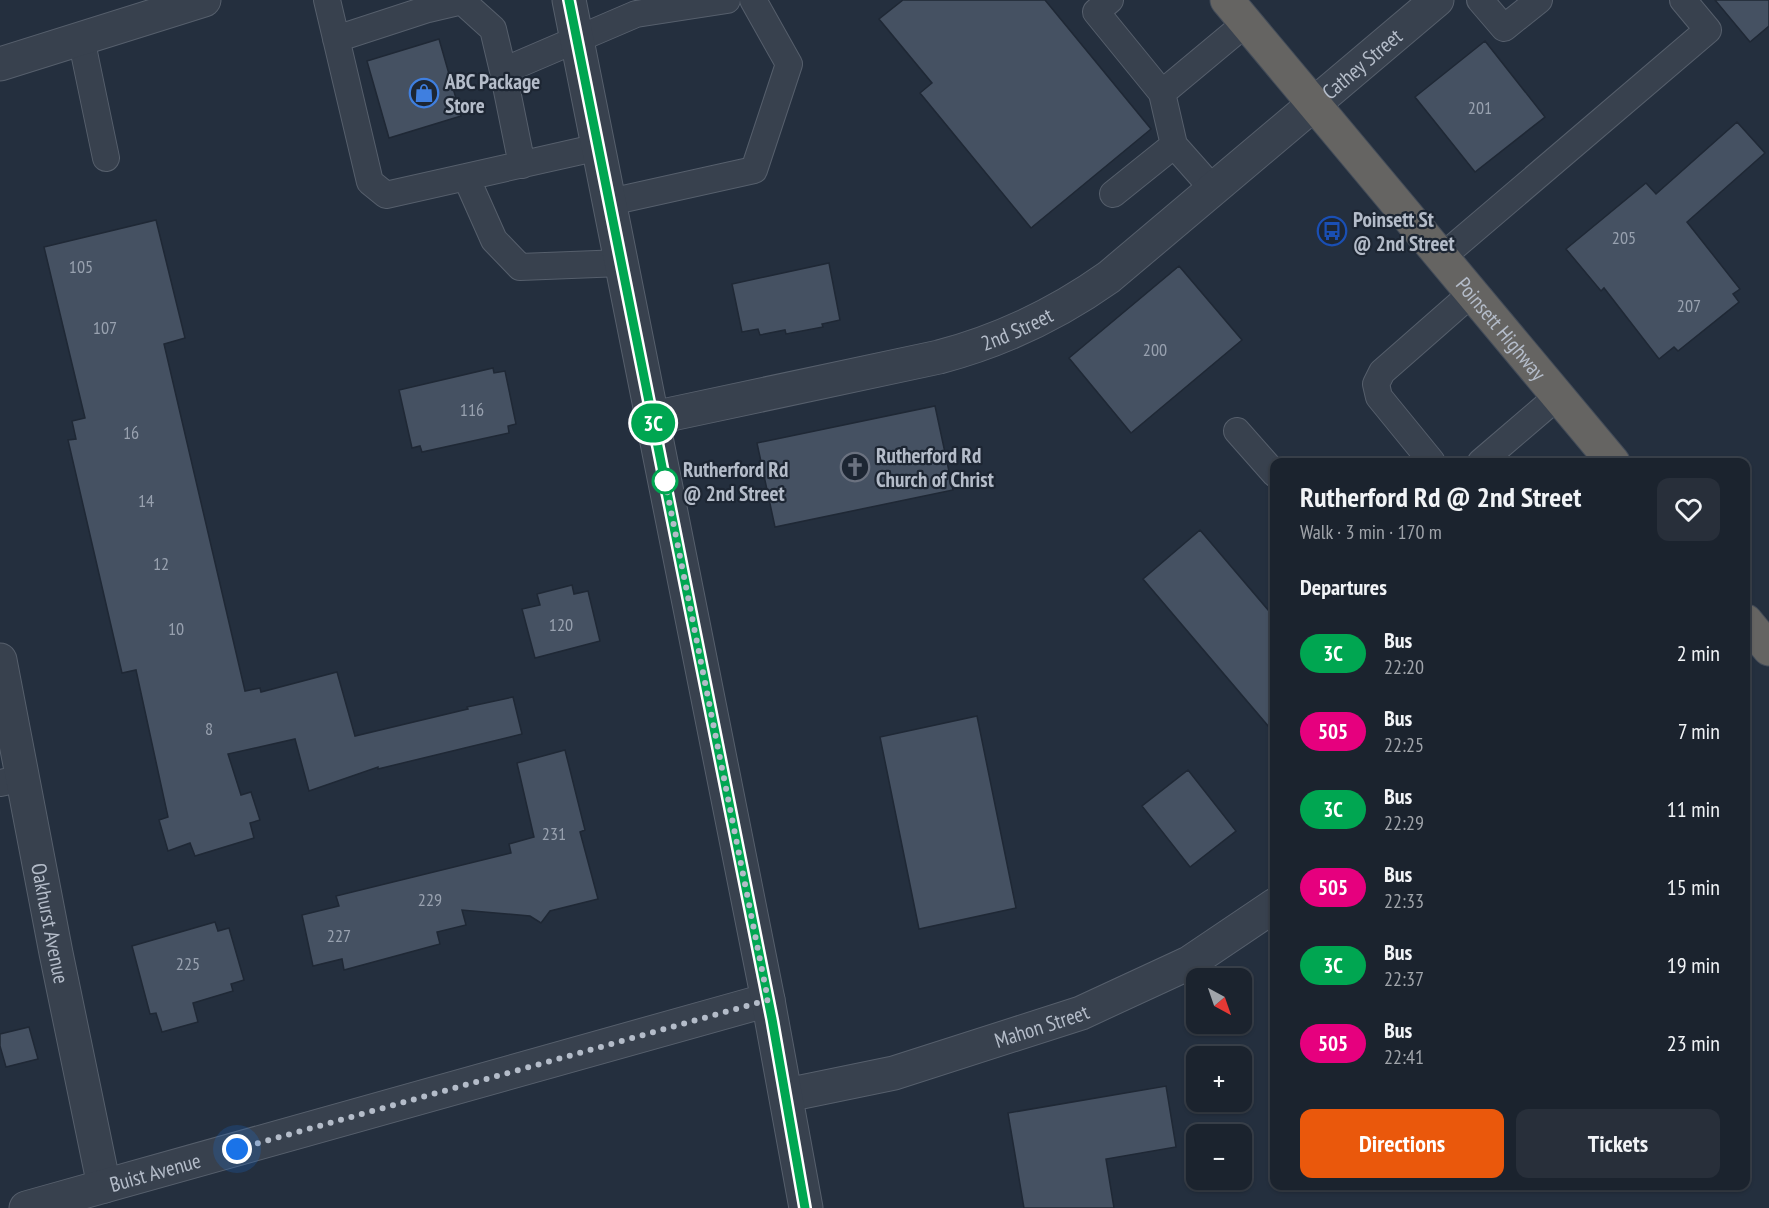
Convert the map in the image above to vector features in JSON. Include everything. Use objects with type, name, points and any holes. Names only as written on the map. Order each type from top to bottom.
[{"type":"highway","name":"Poinsett Highway","points":[[1237,11],[1609,458]]},
{"type":"highway","points":[[1750,626],[1769,649]]},
{"type":"street","points":[[0,64],[204,0]]},
{"type":"street","points":[[569,0],[787,1095],[806,1208]]},
{"type":"street","name":"Cathey Street","points":[[1314,104],[1437,0]]},
{"type":"street","name":"2nd Street","points":[[653,418],[939,357],[972,348],[1041,320],[1084,295],[1109,277],[1314,104]]},
{"type":"street","name":"Oakhurst Avenue","points":[[0,660],[11,780],[104,1186]]},
{"type":"street","name":"Mahon Street","points":[[787,1095],[894,1073],[1081,1013],[1189,963],[1270,908]]},
{"type":"street","name":"Buist Avenue","points":[[26,1208],[768,1000]]},
{"type":"lane","points":[[327,0],[370,182],[386,195],[599,147]]},
{"type":"lane","points":[[503,71],[636,14],[696,2],[728,0]]},
{"type":"lane","points":[[610,202],[754,170],[789,64],[753,0]]},
{"type":"lane","points":[[1110,0],[1096,12],[1162,93],[1174,145],[1213,189]]},
{"type":"lane","points":[[1480,0],[1504,28],[1539,0]]},
{"type":"lane","points":[[1442,257],[1708,30],[1683,0]]},
{"type":"lane","points":[[336,39],[428,9],[462,1],[494,29],[522,165]]},
{"type":"lane","points":[[1162,93],[1237,11]]},
{"type":"lane","points":[[81,38],[106,158]]},
{"type":"lane","points":[[1113,194],[1174,145]]},
{"type":"lane","points":[[466,177],[494,240],[520,267],[622,263]]},
{"type":"lane","points":[[1429,458],[1379,397],[1376,384],[1382,372],[1472,293]]},
{"type":"lane","points":[[1486,458],[1558,396]]},
{"type":"lane","points":[[1237,431],[1270,468]]},
{"type":"building","points":[[903,0],[1045,0],[1151,129],[1031,228],[920,93],[932,83],[879,19]]},
{"type":"building","points":[[1715,0],[1769,0],[1769,26],[1750,42]]},
{"type":"building","points":[[439,39],[461,116],[389,138],[367,61]]},
{"type":"building","points":[[1485,41],[1545,117],[1475,172],[1415,97]]},
{"type":"building","points":[[1737,122],[1765,153],[1687,222],[1740,289],[1733,294],[1739,302],[1678,351],[1674,347],[1659,359],[1604,288],[1601,291],[1566,249],[1646,183],[1656,194]]},
{"type":"building","points":[[156,220],[185,338],[164,344],[245,691],[260,688],[261,692],[337,672],[355,736],[513,697],[522,734],[378,769],[378,767],[309,791],[295,739],[228,754],[241,795],[251,792],[260,820],[250,823],[254,838],[195,856],[190,843],[168,851],[159,820],[168,817],[136,670],[122,673],[68,440],[76,439],[72,421],[85,418],[44,247]]},
{"type":"building","points":[[829,263],[840,320],[822,324],[823,327],[786,334],[785,330],[760,335],[758,329],[742,332],[732,284]]},
{"type":"building","points":[[1179,266],[1242,340],[1131,433],[1069,358]]},
{"type":"building","points":[[493,368],[494,373],[505,371],[516,424],[508,426],[509,433],[422,452],[420,446],[412,448],[399,390]]},
{"type":"building","name":"Rutherford Rd Church of Christ","points":[[935,406],[953,490],[775,527],[757,443]]},
{"type":"building","points":[[1200,530],[1270,612],[1270,728],[1143,579]]},
{"type":"building","points":[[572,585],[574,594],[588,591],[600,641],[535,658],[522,609],[540,605],[537,594]]},
{"type":"building","points":[[977,716],[1016,908],[919,929],[880,737]]},
{"type":"building","points":[[565,750],[585,830],[580,832],[598,899],[550,911],[541,923],[530,916],[462,910],[466,925],[437,932],[440,944],[344,970],[342,959],[313,966],[302,915],[339,906],[336,896],[511,853],[509,844],[534,837],[517,763]]},
{"type":"building","points":[[1188,770],[1236,831],[1190,867],[1142,806]]},
{"type":"building","points":[[215,922],[218,931],[229,928],[244,980],[231,984],[233,991],[193,1003],[198,1022],[162,1032],[156,1013],[150,1014],[132,946]]},
{"type":"building","points":[[29,1027],[38,1059],[6,1067],[0,1046],[0,1034]]},
{"type":"building","points":[[1166,1086],[1176,1147],[1106,1159],[1114,1208],[1024,1208],[1008,1113]]},
{"type":"bus line","name":"3C","points":[[569,0],[787,1095],[805,1208]]},
{"type":"place","name":"ABC Package Store","points":[[424,93]]},
{"type":"place","name":"Poinsett St @ 2nd Street","points":[[1332,231]]},
{"type":"place","name":"Rutherford Rd Church of Christ","points":[[855,467]]},
{"type":"place","name":"Rutherford Rd @ 2nd Street","points":[[665,481]]},
{"type":"route","points":[[237,1149],[768,1000],[665,481]]}]
